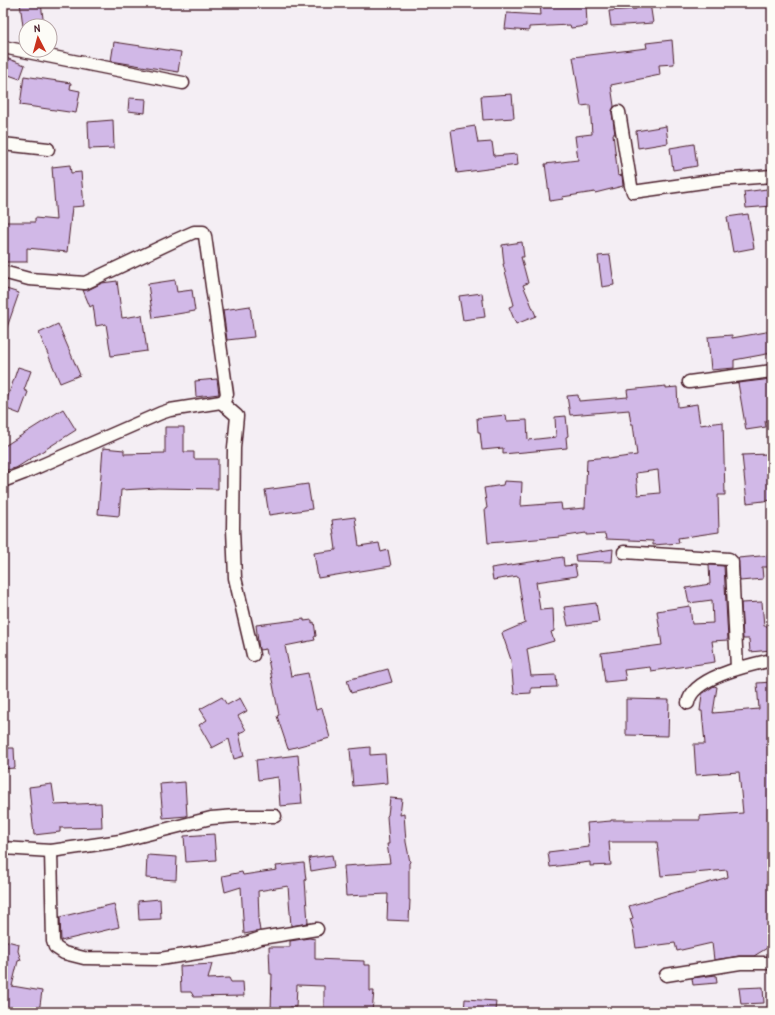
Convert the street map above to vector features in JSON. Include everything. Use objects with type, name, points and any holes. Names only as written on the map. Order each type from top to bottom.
[{"type":"street","points":[[3,47],[183,83]]},
{"type":"street","points":[[619,112],[633,192],[718,180],[772,176]]},
{"type":"street","points":[[3,144],[48,149]]},
{"type":"street","points":[[3,272],[29,279],[85,283],[194,232],[203,232],[205,236],[227,394],[225,399],[221,402],[161,412],[3,481]]},
{"type":"street","points":[[689,382],[772,371]]},
{"type":"street","points":[[221,402],[237,416],[234,448],[233,529],[236,578],[253,655]]},
{"type":"street","points":[[624,552],[729,560],[732,562],[738,668]]},
{"type":"street","points":[[688,703],[691,693],[714,677],[738,668],[772,660]]},
{"type":"street","points":[[3,848],[51,851],[120,841],[211,818],[236,816],[275,816]]},
{"type":"street","points":[[51,851],[53,941],[55,947],[64,953],[84,958],[160,959],[236,947],[261,938],[317,929]]},
{"type":"street","points":[[666,975],[740,963],[772,963]]},
{"type":"building","points":[[20,3],[41,3],[43,18],[22,18]]},
{"type":"building","points":[[540,3],[586,3],[587,26],[571,28],[570,25],[529,27],[529,31],[505,29],[507,13],[541,15]]},
{"type":"building","points":[[635,3],[650,3],[653,23],[611,26],[609,11],[636,9]]},
{"type":"building","points":[[672,40],[674,64],[659,65],[660,75],[611,85],[614,106],[612,113],[615,134],[613,134],[618,176],[622,175],[623,186],[595,193],[562,197],[563,199],[550,201],[545,164],[578,160],[575,136],[592,134],[590,105],[581,106],[573,57],[647,48],[646,43]]},
{"type":"building","points":[[114,42],[181,52],[178,72],[111,61]]},
{"type":"building","points":[[3,57],[25,65],[20,79],[3,73]]},
{"type":"building","points":[[24,76],[71,83],[70,89],[80,91],[76,113],[20,105]]},
{"type":"building","points":[[512,94],[514,118],[483,120],[481,96]]},
{"type":"building","points":[[129,98],[146,99],[145,113],[128,111]]},
{"type":"building","points":[[113,120],[114,148],[89,149],[88,122]]},
{"type":"building","points":[[475,126],[478,143],[492,142],[494,156],[517,154],[518,165],[457,173],[451,130]]},
{"type":"building","points":[[666,126],[668,143],[638,148],[636,131]]},
{"type":"building","points":[[694,144],[697,166],[673,170],[670,148]]},
{"type":"building","points":[[70,165],[71,173],[81,172],[84,206],[72,207],[67,252],[27,248],[27,262],[4,262],[4,222],[35,222],[35,218],[56,220],[52,167]]},
{"type":"building","points":[[772,189],[772,206],[746,208],[744,192]]},
{"type":"building","points":[[748,214],[754,248],[733,252],[727,217]]},
{"type":"building","points":[[522,242],[524,257],[521,257],[528,283],[523,285],[536,316],[516,324],[509,307],[514,305],[503,264],[502,245]]},
{"type":"building","points":[[610,255],[614,285],[602,287],[598,256]]},
{"type":"building","points":[[175,280],[177,292],[192,290],[195,311],[153,318],[148,284]]},
{"type":"building","points":[[117,281],[122,318],[142,315],[147,351],[111,356],[106,324],[96,326],[93,305],[90,307],[83,290],[88,290],[102,283]]},
{"type":"building","points":[[3,288],[19,293],[5,333],[3,333]]},
{"type":"building","points":[[482,293],[485,317],[463,320],[459,296]]},
{"type":"building","points":[[250,306],[254,337],[227,340],[223,310]]},
{"type":"building","points":[[58,324],[80,375],[60,383],[39,333]]},
{"type":"building","points":[[772,331],[772,353],[734,360],[734,368],[711,370],[708,337],[732,335],[732,338]]},
{"type":"building","points":[[18,367],[31,371],[24,390],[28,392],[20,414],[4,408]]},
{"type":"building","points":[[217,379],[219,394],[196,397],[195,381]]},
{"type":"building","points":[[772,379],[772,421],[765,421],[766,427],[746,430],[738,383]]},
{"type":"building","points":[[666,386],[666,388],[677,387],[678,407],[697,404],[700,425],[723,422],[725,495],[718,495],[719,532],[678,538],[679,543],[653,545],[653,541],[606,539],[605,534],[586,535],[586,533],[560,537],[488,543],[485,509],[487,508],[484,488],[503,485],[504,481],[522,482],[521,506],[561,503],[562,510],[585,508],[587,459],[608,457],[608,459],[637,455],[633,424],[631,424],[629,410],[570,415],[567,396],[578,395],[579,401],[628,397],[627,390]],"holes":[[[658,470],[660,493],[638,495],[636,473]]]},
{"type":"building","points":[[63,409],[76,430],[16,468],[3,471],[3,447]]},
{"type":"building","points":[[506,415],[507,421],[527,420],[528,440],[556,437],[555,417],[566,416],[568,436],[566,437],[567,448],[503,454],[503,448],[482,450],[477,418]]},
{"type":"building","points":[[165,427],[184,427],[184,452],[194,452],[194,459],[218,459],[218,489],[158,488],[121,490],[119,516],[98,514],[103,448],[124,450],[124,454],[165,453]]},
{"type":"building","points":[[769,454],[772,500],[747,503],[742,455]]},
{"type":"building","points":[[308,484],[312,509],[269,515],[265,490]]},
{"type":"building","points":[[355,517],[359,546],[379,543],[381,552],[388,550],[391,566],[318,578],[314,553],[336,550],[332,520]]},
{"type":"building","points":[[613,549],[612,562],[576,561],[575,555]]},
{"type":"building","points":[[772,555],[772,567],[762,567],[763,579],[740,581],[738,558]]},
{"type":"building","points":[[563,557],[564,566],[575,565],[577,576],[536,582],[540,610],[553,609],[554,631],[551,632],[554,641],[527,649],[531,676],[556,675],[557,687],[531,688],[531,693],[514,694],[511,660],[502,633],[525,623],[518,576],[493,580],[491,568]]},
{"type":"building","points":[[709,565],[724,566],[728,640],[712,641],[715,662],[651,671],[650,667],[624,670],[626,680],[605,682],[601,653],[662,645],[657,611],[690,606],[692,624],[713,623],[712,600],[689,603],[686,588],[710,584]]},
{"type":"building","points":[[762,602],[764,626],[769,626],[771,650],[750,652],[749,639],[743,639],[741,603]]},
{"type":"building","points":[[596,603],[599,622],[568,626],[564,607]]},
{"type":"building","points":[[304,619],[304,621],[312,620],[312,623],[314,622],[316,636],[314,637],[315,640],[285,646],[291,676],[308,673],[316,710],[322,708],[330,738],[288,749],[277,716],[279,715],[266,649],[259,650],[256,625]]},
{"type":"building","points":[[388,669],[392,682],[351,693],[347,680]]},
{"type":"building","points":[[772,682],[772,836],[770,837],[772,878],[772,945],[754,956],[739,956],[714,960],[712,943],[677,951],[675,943],[636,948],[630,919],[633,918],[629,906],[728,877],[727,870],[661,876],[657,842],[609,842],[611,865],[590,866],[590,862],[550,867],[548,852],[589,847],[587,823],[611,820],[700,820],[700,816],[743,813],[739,772],[696,775],[694,744],[705,744],[702,711],[700,711],[702,694],[714,686],[717,687],[713,713],[759,709],[757,683]]},
{"type":"building","points":[[222,697],[227,705],[240,698],[247,711],[238,716],[246,730],[239,733],[244,756],[234,759],[229,739],[212,748],[199,725],[207,720],[200,709]]},
{"type":"building","points":[[626,699],[669,700],[668,736],[626,735]]},
{"type":"building","points":[[370,747],[370,755],[385,754],[387,783],[353,786],[350,749]]},
{"type":"building","points":[[3,748],[14,748],[15,768],[3,769]]},
{"type":"building","points":[[298,755],[302,804],[280,806],[278,777],[258,780],[256,760]]},
{"type":"building","points":[[185,782],[187,816],[163,818],[160,784]]},
{"type":"building","points":[[52,784],[55,805],[101,803],[102,827],[60,828],[60,832],[34,835],[29,787]]},
{"type":"building","points":[[390,798],[402,799],[400,815],[404,814],[406,842],[410,862],[409,921],[387,920],[388,894],[346,896],[344,866],[390,863],[387,844],[389,844],[387,816]]},
{"type":"building","points":[[214,834],[216,860],[186,862],[184,836]]},
{"type":"building","points":[[147,855],[177,857],[176,880],[146,878]]},
{"type":"building","points":[[332,855],[334,867],[311,871],[309,858]]},
{"type":"building","points":[[304,863],[308,923],[291,926],[288,886],[258,891],[258,918],[260,931],[244,934],[241,887],[225,892],[222,876],[242,872],[243,875],[277,870],[276,866]]},
{"type":"building","points":[[160,899],[161,919],[139,920],[138,901]]},
{"type":"building","points":[[114,904],[119,927],[61,941],[60,917]]},
{"type":"building","points":[[309,938],[315,939],[315,959],[364,961],[364,965],[370,965],[370,991],[374,991],[372,1012],[324,1012],[324,986],[297,985],[296,1007],[290,1007],[290,1012],[271,1012],[272,974],[270,974],[269,947],[290,947],[290,941]]},
{"type":"building","points":[[3,940],[19,944],[18,951],[21,960],[18,961],[12,986],[42,991],[39,1012],[3,1012]]},
{"type":"building","points":[[212,964],[208,979],[229,978],[231,982],[243,982],[244,996],[194,997],[191,992],[181,992],[180,966]]},
{"type":"building","points":[[716,975],[717,983],[693,985],[692,978]]},
{"type":"building","points":[[763,987],[764,1003],[741,1004],[739,988]]},
{"type":"building","points":[[465,999],[496,1001],[495,1012],[464,1012]]}]
